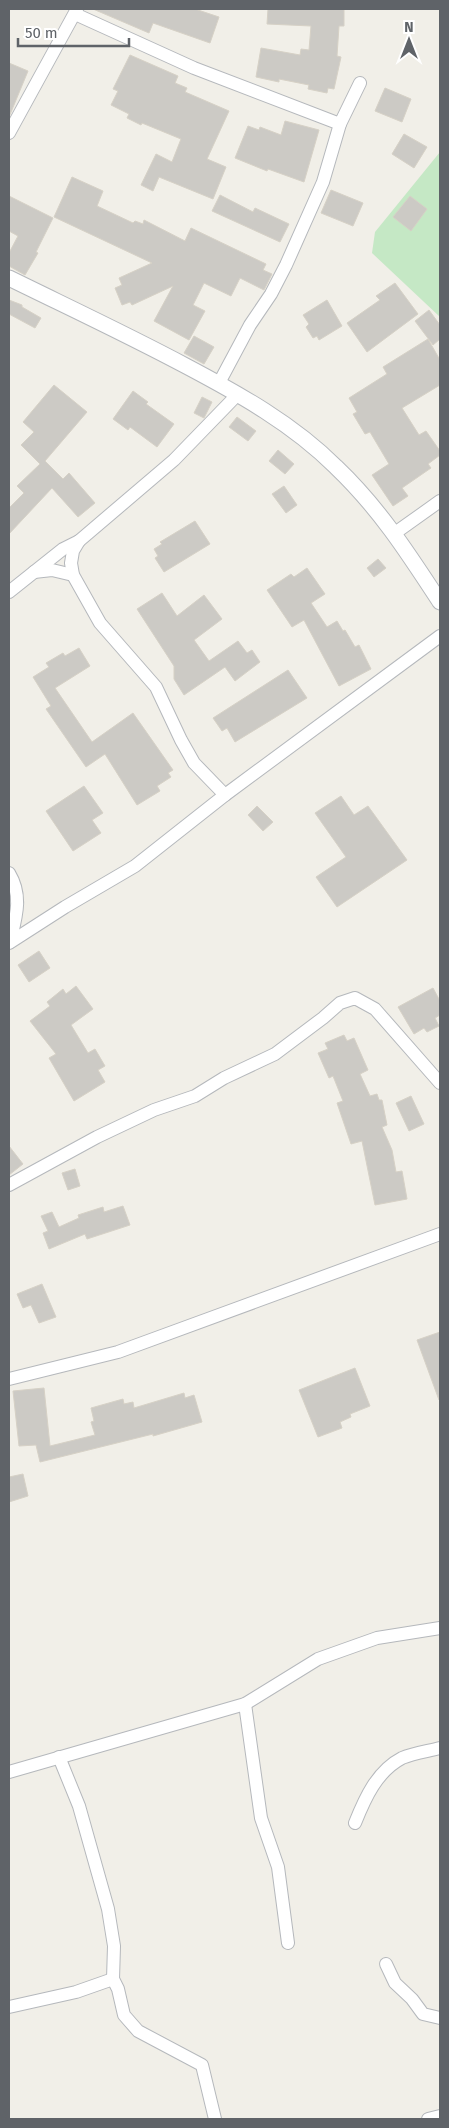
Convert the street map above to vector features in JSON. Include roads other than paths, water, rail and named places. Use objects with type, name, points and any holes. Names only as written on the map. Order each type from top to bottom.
[{"type":"street","points":[[9,133],[76,11],[194,68],[340,124]]},
{"type":"street","points":[[218,383],[286,265],[323,182],[340,124],[360,83]]},
{"type":"street","points":[[9,278],[218,383],[290,427],[336,466],[372,504],[395,533],[440,602]]},
{"type":"street","points":[[9,592],[63,549],[79,541],[174,460],[238,394]]},
{"type":"street","points":[[395,533],[440,501]]},
{"type":"street","points":[[79,541],[73,551],[71,563],[74,575],[100,623],[156,687],[194,763],[225,795]]},
{"type":"street","points":[[34,572],[52,570],[74,575]]},
{"type":"street","points":[[9,943],[134,866],[225,795],[440,636]]},
{"type":"street","points":[[9,873],[18,897],[18,910],[9,943]]},
{"type":"street","points":[[9,1185],[97,1136],[154,1110],[195,1096],[224,1078],[275,1054],[340,1003],[355,998],[376,1008],[440,1083]]},
{"type":"street","points":[[9,1379],[118,1352],[440,1234]]},
{"type":"street","points":[[9,1772],[245,1704],[318,1659],[377,1638],[440,1628]]},
{"type":"street","points":[[245,1704],[261,1818],[278,1867],[288,1943]]},
{"type":"street","points":[[355,1823],[368,1792],[382,1774],[402,1758],[440,1748]]},
{"type":"street","points":[[59,1757],[79,1806],[108,1909],[114,1946],[113,1979],[118,1989],[124,2015],[138,2031],[202,2066],[215,2119]]},
{"type":"street","points":[[386,1964],[395,1983],[412,1999],[423,2014],[440,2018]]},
{"type":"street","points":[[9,2007],[76,1992],[113,1979]]},
{"type":"street","points":[[428,2119],[440,2116]]}]
